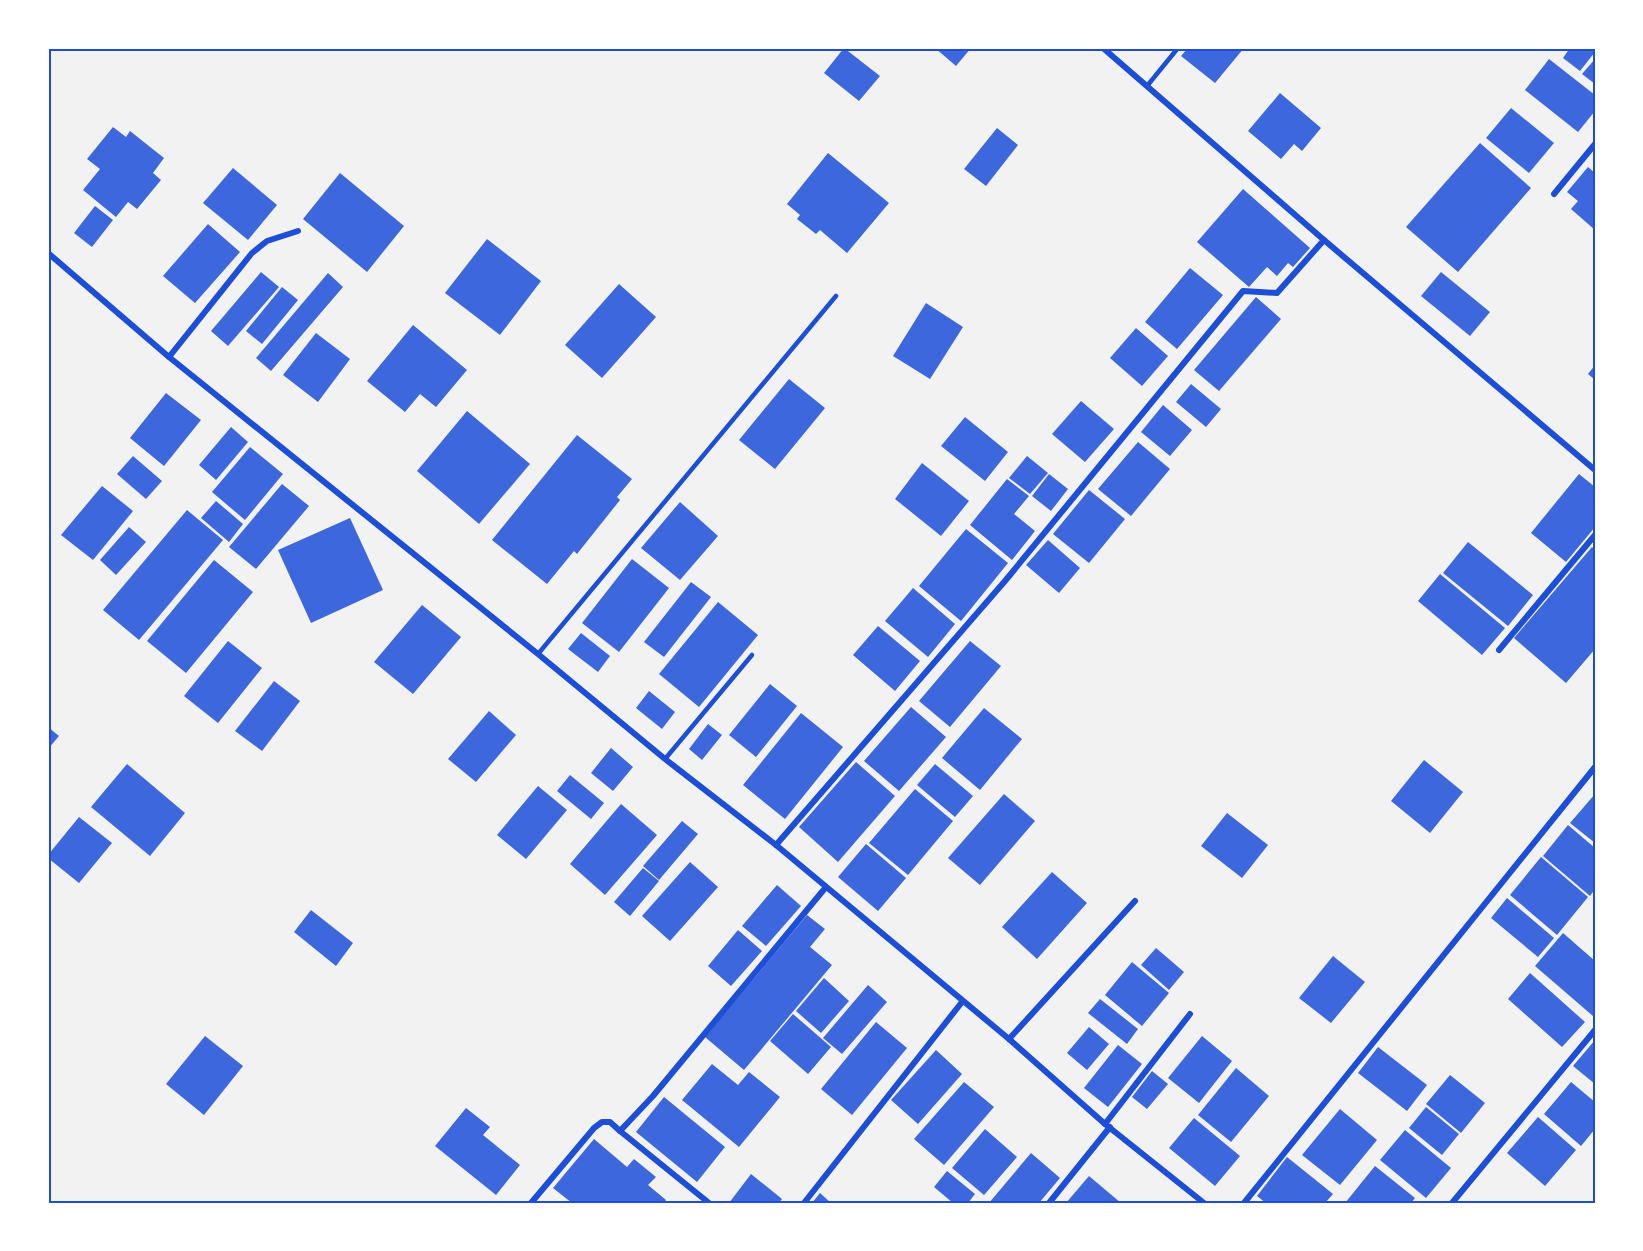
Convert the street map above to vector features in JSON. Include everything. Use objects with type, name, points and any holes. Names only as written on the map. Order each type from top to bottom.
[{"type":"street","points":[[1103,48],[1595,471]]},
{"type":"street","points":[[1554,194],[1595,144]]},
{"type":"street","points":[[169,357],[252,253],[267,241],[298,231]]},
{"type":"street","points":[[776,846],[1005,580],[1243,291],[1277,293],[1324,240]]},
{"type":"street","points":[[48,253],[169,357],[826,887],[1009,1039],[1108,1126],[1204,1203]]},
{"type":"street","points":[[1499,650],[1595,535]]},
{"type":"street","points":[[1244,1203],[1595,767]]},
{"type":"street","points":[[620,1131],[653,1096],[826,887]]},
{"type":"street","points":[[1009,1039],[1135,901]]},
{"type":"street","points":[[804,1203],[962,1002]]},
{"type":"street","points":[[1049,1203],[1190,1014]]},
{"type":"street","points":[[1452,1203],[1595,1029]]},
{"type":"street","points":[[531,1203],[594,1128],[602,1122],[610,1122],[709,1203]]},
{"type":"lane","points":[[1147,86],[1178,48]]},
{"type":"lane","points":[[538,654],[836,296]]},
{"type":"lane","points":[[665,759],[752,655]]},
{"type":"building","points":[[844,48],[880,76],[859,101],[824,73]]},
{"type":"building","points":[[935,48],[971,48],[956,66]]},
{"type":"building","points":[[1188,48],[1244,48],[1215,83],[1181,56]]},
{"type":"building","points":[[1570,48],[1595,48],[1595,52],[1580,71],[1563,58]]},
{"type":"building","points":[[1549,59],[1595,95],[1595,111],[1578,132],[1525,90]]},
{"type":"building","points":[[1595,59],[1595,84],[1582,74]]},
{"type":"building","points":[[1280,93],[1321,128],[1302,151],[1294,144],[1281,159],[1248,131]]},
{"type":"building","points":[[1511,108],[1554,143],[1529,173],[1486,138]]},
{"type":"building","points":[[113,127],[126,137],[130,131],[164,158],[153,173],[161,180],[137,209],[128,202],[116,217],[83,190],[100,169],[87,159]]},
{"type":"building","points":[[997,128],[1018,145],[986,186],[964,169]]},
{"type":"building","points":[[1480,143],[1531,188],[1458,272],[1406,227]]},
{"type":"building","points":[[828,153],[889,203],[847,253],[820,230],[816,234],[797,219],[800,215],[787,204]]},
{"type":"building","points":[[1588,167],[1595,173],[1595,230],[1571,209],[1578,201],[1567,192]]},
{"type":"building","points":[[233,168],[277,205],[248,240],[203,203]]},
{"type":"building","points":[[340,173],[404,226],[367,272],[303,219]]},
{"type":"building","points":[[1243,189],[1310,248],[1293,267],[1288,263],[1277,276],[1267,267],[1249,287],[1197,242]]},
{"type":"building","points":[[95,206],[113,220],[92,247],[74,233]]},
{"type":"building","points":[[208,224],[240,252],[195,303],[163,276]]},
{"type":"building","points":[[487,239],[541,281],[500,335],[445,293]]},
{"type":"building","points":[[1190,268],[1223,295],[1177,349],[1145,322]]},
{"type":"building","points":[[261,272],[279,287],[228,346],[211,331]]},
{"type":"building","points":[[1441,272],[1490,312],[1470,336],[1421,296]]},
{"type":"building","points":[[328,273],[343,287],[271,371],[256,358]]},
{"type":"building","points":[[619,284],[656,317],[602,378],[565,345]]},
{"type":"building","points":[[282,287],[298,300],[262,344],[246,331]]},
{"type":"building","points":[[1256,297],[1281,319],[1219,391],[1194,370]]},
{"type":"building","points":[[926,303],[963,327],[930,379],[893,356]]},
{"type":"building","points":[[413,325],[467,370],[436,407],[420,394],[405,412],[367,381]]},
{"type":"building","points":[[1136,328],[1168,356],[1142,386],[1110,358]]},
{"type":"building","points":[[316,333],[350,359],[318,402],[283,375]]},
{"type":"building","points":[[1595,365],[1595,380],[1588,374]]},
{"type":"building","points":[[789,379],[825,408],[775,469],[739,440]]},
{"type":"building","points":[[1191,384],[1221,409],[1206,427],[1176,402]]},
{"type":"building","points":[[166,393],[201,420],[164,466],[130,438]]},
{"type":"building","points":[[1081,401],[1114,429],[1085,462],[1052,434]]},
{"type":"building","points":[[1163,405],[1192,430],[1170,456],[1141,432]]},
{"type":"building","points":[[467,411],[530,464],[479,524],[417,471]]},
{"type":"building","points":[[965,417],[1008,452],[985,481],[941,446]]},
{"type":"building","points":[[231,427],[248,442],[216,480],[199,465]]},
{"type":"building","points":[[577,435],[632,479],[617,497],[620,500],[577,554],[574,551],[547,584],[492,540]]},
{"type":"building","points":[[1138,442],[1170,469],[1131,516],[1098,489]]},
{"type":"building","points":[[250,447],[283,474],[245,520],[212,492]]},
{"type":"building","points":[[133,456],[162,481],[146,499],[117,474]]},
{"type":"building","points":[[1027,456],[1048,473],[1030,494],[1009,478]]},
{"type":"building","points":[[922,463],[969,501],[941,536],[895,499]]},
{"type":"building","points":[[1049,474],[1068,489],[1051,511],[1032,496]]},
{"type":"building","points":[[1579,474],[1595,487],[1595,527],[1566,562],[1531,533]]},
{"type":"building","points":[[1007,479],[1029,496],[1014,514],[1035,531],[1012,560],[970,525]]},
{"type":"building","points":[[282,484],[309,506],[256,569],[229,547]]},
{"type":"building","points":[[102,486],[133,511],[93,560],[61,535]]},
{"type":"building","points":[[1089,490],[1125,519],[1089,563],[1053,534]]},
{"type":"building","points":[[216,501],[243,524],[229,542],[201,518]]},
{"type":"building","points":[[680,502],[718,536],[680,580],[641,548]]},
{"type":"building","points":[[187,510],[223,540],[139,640],[103,610]]},
{"type":"building","points":[[350,518],[383,590],[311,623],[278,550]]},
{"type":"building","points":[[129,527],[146,542],[116,575],[100,560]]},
{"type":"building","points":[[966,529],[1008,563],[961,621],[919,586]]},
{"type":"building","points":[[1048,540],[1080,568],[1059,593],[1026,565]]},
{"type":"building","points":[[1468,542],[1533,595],[1508,626],[1443,573]]},
{"type":"building","points":[[1592,547],[1595,550],[1595,649],[1566,683],[1514,638]]},
{"type":"building","points":[[632,559],[669,588],[619,652],[582,623]]},
{"type":"building","points":[[214,560],[253,592],[186,673],[147,641]]},
{"type":"building","points":[[1440,574],[1505,628],[1482,655],[1418,601]]},
{"type":"building","points":[[691,582],[711,597],[664,657],[644,642]]},
{"type":"building","points":[[913,588],[955,624],[928,657],[885,621]]},
{"type":"building","points":[[718,602],[758,635],[699,707],[659,674]]},
{"type":"building","points":[[422,605],[461,637],[413,694],[374,662]]},
{"type":"building","points":[[878,626],[920,661],[895,691],[853,655]]},
{"type":"building","points":[[581,633],[610,656],[598,672],[568,649]]},
{"type":"building","points":[[228,641],[262,668],[218,723],[184,696]]},
{"type":"building","points":[[970,641],[1001,666],[950,727],[919,701]]},
{"type":"building","points":[[274,681],[300,701],[262,751],[235,731]]},
{"type":"building","points":[[770,684],[797,706],[756,757],[729,735]]},
{"type":"building","points":[[649,691],[675,712],[662,729],[636,708]]},
{"type":"building","points":[[911,707],[946,737],[899,791],[864,761]]},
{"type":"building","points":[[984,708],[1022,739],[980,790],[942,758]]},
{"type":"building","points":[[489,711],[516,735],[476,782],[448,759]]},
{"type":"building","points":[[801,713],[843,747],[785,819],[743,785]]},
{"type":"building","points":[[708,724],[722,735],[702,760],[689,749]]},
{"type":"building","points":[[48,727],[59,736],[48,749]]},
{"type":"building","points":[[611,748],[633,767],[613,791],[591,773]]},
{"type":"building","points":[[1424,760],[1463,792],[1430,833],[1391,801]]},
{"type":"building","points":[[856,762],[895,796],[838,862],[799,827]]},
{"type":"building","points":[[127,764],[185,813],[150,856],[91,807]]},
{"type":"building","points":[[935,764],[973,796],[955,817],[917,785]]},
{"type":"building","points":[[570,775],[604,803],[591,819],[557,791]]},
{"type":"building","points":[[538,786],[567,810],[526,859],[497,835]]},
{"type":"building","points":[[915,789],[953,821],[908,875],[869,843]]},
{"type":"building","points":[[1004,794],[1035,821],[980,885],[948,858]]},
{"type":"building","points":[[1595,794],[1595,843],[1570,823]]},
{"type":"building","points":[[621,804],[657,835],[605,895],[570,864]]},
{"type":"building","points":[[1227,813],[1268,845],[1242,878],[1201,846]]},
{"type":"building","points":[[79,817],[112,843],[79,883],[48,858],[48,855]]},
{"type":"building","points":[[682,821],[698,834],[659,880],[643,866]]},
{"type":"building","points":[[1568,825],[1595,848],[1595,889],[1590,896],[1543,856]]},
{"type":"building","points":[[866,844],[906,878],[878,911],[838,877]]},
{"type":"building","points":[[1541,857],[1588,897],[1557,935],[1510,895]]},
{"type":"building","points":[[690,862],[718,887],[670,941],[642,916]]},
{"type":"building","points":[[643,868],[659,881],[630,916],[614,902]]},
{"type":"building","points":[[1052,872],[1087,903],[1037,959],[1002,927]]},
{"type":"building","points":[[777,885],[801,906],[766,946],[742,926]]},
{"type":"building","points":[[1507,898],[1554,938],[1538,957],[1491,918]]},
{"type":"building","points":[[311,910],[353,943],[336,966],[294,932]]},
{"type":"building","points":[[807,915],[825,929],[810,947],[832,965],[744,1070],[705,1037]]},
{"type":"building","points":[[738,930],[762,951],[731,986],[708,966]]},
{"type":"building","points":[[1563,933],[1595,961],[1593,1016],[1535,966]]},
{"type":"building","points":[[1156,948],[1184,972],[1169,990],[1141,965]]},
{"type":"building","points":[[1333,956],[1365,982],[1331,1023],[1299,998]]},
{"type":"building","points":[[1132,962],[1169,993],[1142,1026],[1105,995]]},
{"type":"building","points":[[1530,973],[1585,1022],[1562,1047],[1508,999]]},
{"type":"building","points":[[824,978],[849,1001],[821,1033],[796,1011]]},
{"type":"building","points":[[868,985],[887,1002],[842,1054],[823,1038]]},
{"type":"building","points":[[1100,999],[1138,1029],[1127,1044],[1088,1013]]},
{"type":"building","points":[[793,1014],[831,1047],[808,1074],[770,1041]]},
{"type":"building","points":[[876,1022],[907,1048],[852,1115],[821,1089]]},
{"type":"building","points":[[1089,1027],[1109,1044],[1087,1070],[1067,1053]]},
{"type":"building","points":[[205,1036],[243,1066],[204,1115],[166,1084]]},
{"type":"building","points":[[1202,1036],[1232,1061],[1199,1103],[1168,1078]]},
{"type":"building","points":[[1595,1040],[1595,1084],[1573,1066]]},
{"type":"building","points":[[1118,1045],[1142,1064],[1108,1107],[1084,1088]]},
{"type":"building","points":[[1378,1047],[1427,1085],[1407,1111],[1358,1073]]},
{"type":"building","points":[[936,1050],[962,1074],[918,1124],[891,1100]]},
{"type":"building","points":[[712,1064],[738,1085],[749,1072],[780,1097],[739,1147],[682,1100]]},
{"type":"building","points":[[1236,1068],[1269,1096],[1231,1142],[1198,1115]]},
{"type":"building","points":[[1152,1071],[1168,1084],[1147,1109],[1132,1097]]},
{"type":"building","points":[[1450,1075],[1485,1103],[1461,1133],[1426,1104]]},
{"type":"building","points":[[964,1082],[994,1107],[944,1165],[914,1139]]},
{"type":"building","points":[[1571,1082],[1595,1102],[1595,1129],[1581,1146],[1544,1114]]},
{"type":"building","points":[[664,1097],[725,1147],[697,1182],[636,1132]]},
{"type":"building","points":[[1426,1107],[1459,1134],[1442,1155],[1409,1128]]},
{"type":"building","points":[[466,1108],[490,1127],[483,1135],[520,1165],[496,1195],[435,1146]]},
{"type":"building","points":[[1340,1109],[1377,1140],[1340,1185],[1302,1155]]},
{"type":"building","points":[[1538,1117],[1576,1150],[1545,1186],[1507,1153]]},
{"type":"building","points":[[1194,1118],[1240,1156],[1215,1186],[1169,1148]]},
{"type":"building","points":[[985,1129],[1017,1157],[984,1195],[952,1168]]},
{"type":"building","points":[[1405,1130],[1451,1168],[1426,1198],[1380,1160]]},
{"type":"building","points":[[594,1139],[627,1167],[634,1159],[656,1177],[648,1185],[666,1200],[664,1203],[572,1203],[553,1188]]},
{"type":"building","points":[[1031,1153],[1060,1178],[1039,1203],[989,1203]]},
{"type":"building","points":[[1287,1157],[1333,1194],[1325,1203],[1266,1203],[1257,1196]]},
{"type":"building","points":[[1375,1166],[1415,1198],[1411,1203],[1345,1203]]},
{"type":"building","points":[[947,1171],[975,1194],[968,1203],[953,1203],[934,1187]]},
{"type":"building","points":[[751,1174],[782,1199],[779,1203],[729,1203]]},
{"type":"building","points":[[1089,1176],[1121,1203],[1066,1203]]},
{"type":"building","points":[[820,1193],[831,1203],[812,1203]]}]
